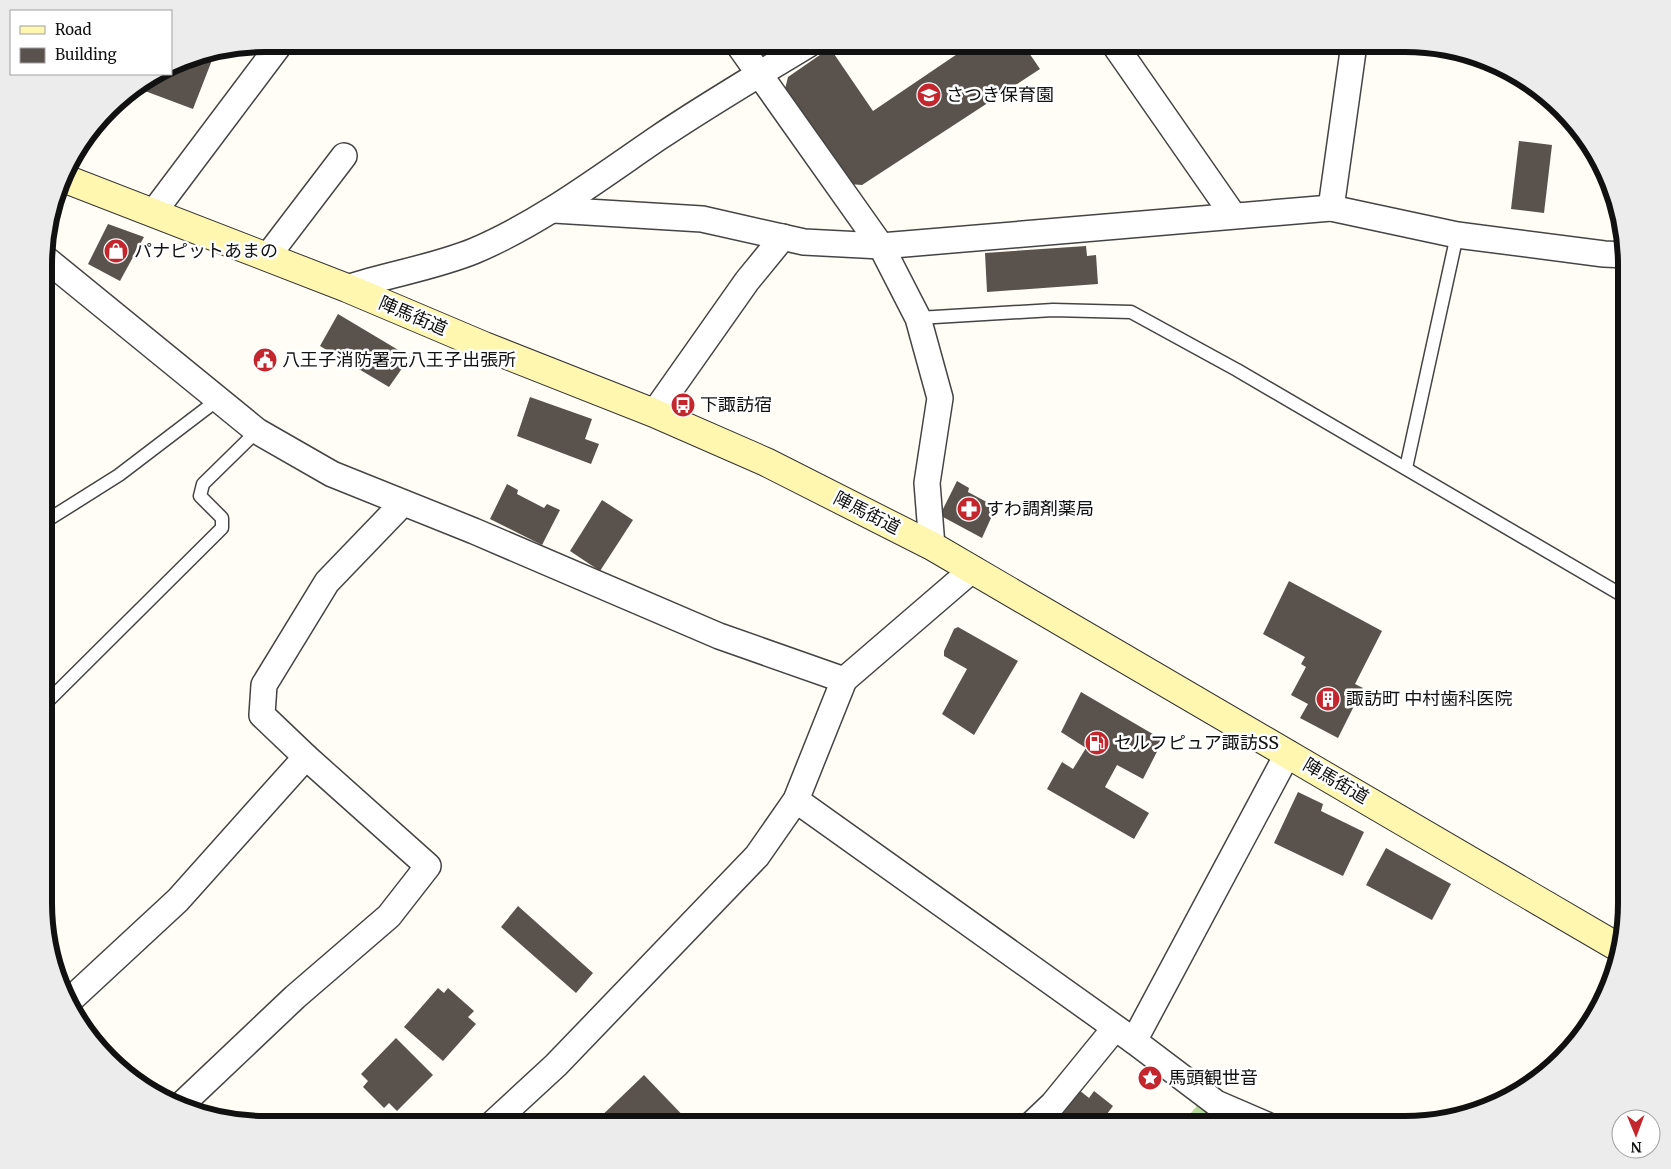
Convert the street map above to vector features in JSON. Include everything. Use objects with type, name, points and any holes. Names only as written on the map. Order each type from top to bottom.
[{"type":"main road","name":"陣馬街道","points":[[70,181],[346,288],[484,346],[654,413],[766,462],[932,546],[973,569],[1614,944]]},
{"type":"street","points":[[153,213],[274,52]]},
{"type":"street","points":[[744,52],[881,246],[918,318],[940,398],[927,483],[932,546]]},
{"type":"street","points":[[346,288],[379,277],[429,268],[475,250],[554,210],[681,123],[796,52]]},
{"type":"street","points":[[1127,52],[1233,215]]},
{"type":"street","points":[[1331,208],[1353,52]]},
{"type":"street","points":[[267,257],[344,156]]},
{"type":"street","points":[[554,210],[702,219],[804,242],[881,246],[1331,208],[1457,235],[1604,254],[1618,254]]},
{"type":"street","points":[[654,413],[746,281],[783,237]]},
{"type":"street","points":[[52,264],[220,398],[257,431],[332,474],[403,502],[719,636],[844,680]]},
{"type":"street","points":[[186,1101],[295,997],[389,916],[428,866],[262,715],[264,685],[327,582],[403,502]]},
{"type":"street","points":[[501,1116],[556,1065],[757,856],[796,800],[844,680],[973,569]]},
{"type":"street","points":[[1040,1116],[1125,1034],[1288,753]]},
{"type":"street","points":[[74,997],[178,900],[306,757]]},
{"type":"street","points":[[796,800],[1125,1034],[1216,1103],[1246,1116]]},
{"type":"lane","points":[[1406,468],[1457,235]]},
{"type":"lane","points":[[918,318],[1053,310],[1132,312],[1237,370],[1618,593]]},
{"type":"lane","points":[[52,517],[119,476],[220,398]]},
{"type":"lane","points":[[52,697],[222,528],[222,518],[200,496],[204,484],[257,431]]},
{"type":"green space","points":[[1200,1102],[1227,1116],[1188,1116]]},
{"type":"building","points":[[824,52],[833,52],[873,111],[960,52],[1028,52],[1040,69],[862,185],[849,184],[785,89],[788,77]]},
{"type":"building","points":[[212,60],[193,109],[144,90],[172,74]]},
{"type":"building","points":[[1519,141],[1552,145],[1544,213],[1511,209]]},
{"type":"building","name":"パナピットあまの","points":[[108,224],[144,237],[120,281],[88,264]]},
{"type":"building","points":[[1086,246],[1087,256],[1096,255],[1098,284],[987,292],[985,253]]},
{"type":"building","points":[[338,314],[410,357],[389,387],[320,346]]},
{"type":"building","points":[[530,397],[592,419],[585,439],[599,444],[591,464],[517,436]]},
{"type":"building","name":"すわ調剤薬局","points":[[957,481],[969,488],[968,492],[996,507],[982,538],[943,517],[942,511]]},
{"type":"building","points":[[507,484],[518,490],[517,494],[544,508],[547,504],[560,510],[542,545],[490,519]]},
{"type":"building","points":[[602,500],[633,520],[600,571],[570,551]]},
{"type":"building","points":[[1289,581],[1382,631],[1355,684],[1363,688],[1338,738],[1300,718],[1308,704],[1291,695],[1306,667],[1301,664],[1305,657],[1263,634]]},
{"type":"building","points":[[958,627],[1018,661],[974,735],[942,714],[967,669],[944,656],[944,651],[954,629]]},
{"type":"building","points":[[1081,692],[1163,740],[1143,779],[1117,765],[1105,787],[1149,813],[1134,839],[1047,789],[1062,762],[1073,769],[1086,748],[1061,732]]},
{"type":"building","points":[[1298,792],[1323,804],[1321,811],[1364,832],[1343,876],[1274,843]]},
{"type":"building","points":[[1386,848],[1451,884],[1432,920],[1366,885]]},
{"type":"building","points":[[518,906],[593,973],[576,993],[501,927]]},
{"type":"building","points":[[438,988],[444,993],[448,988],[474,1011],[468,1017],[476,1024],[443,1061],[404,1027]]},
{"type":"building","points":[[396,1038],[433,1075],[397,1111],[389,1103],[384,1108],[363,1087],[368,1081],[361,1074]]},
{"type":"building","points":[[644,1075],[683,1116],[601,1116]]},
{"type":"building","points":[[1079,1090],[1089,1098],[1094,1091],[1113,1106],[1107,1114],[1110,1116],[1058,1116]]},
{"type":"place","name":"さつき保育園","points":[[929,95]]},
{"type":"place","name":"パナピットあまの","points":[[116,251]]},
{"type":"place","name":"八王子消防署元八王子出張所","points":[[265,360]]},
{"type":"place","name":"下諏訪宿","points":[[683,405]]},
{"type":"place","name":"すわ調剤薬局","points":[[969,509]]},
{"type":"place","name":"諏訪町 中村歯科医院","points":[[1328,699]]},
{"type":"place","name":"セルフピュア諏訪SS","points":[[1097,743]]},
{"type":"place","name":"馬頭観世音","points":[[1150,1078]]}]
